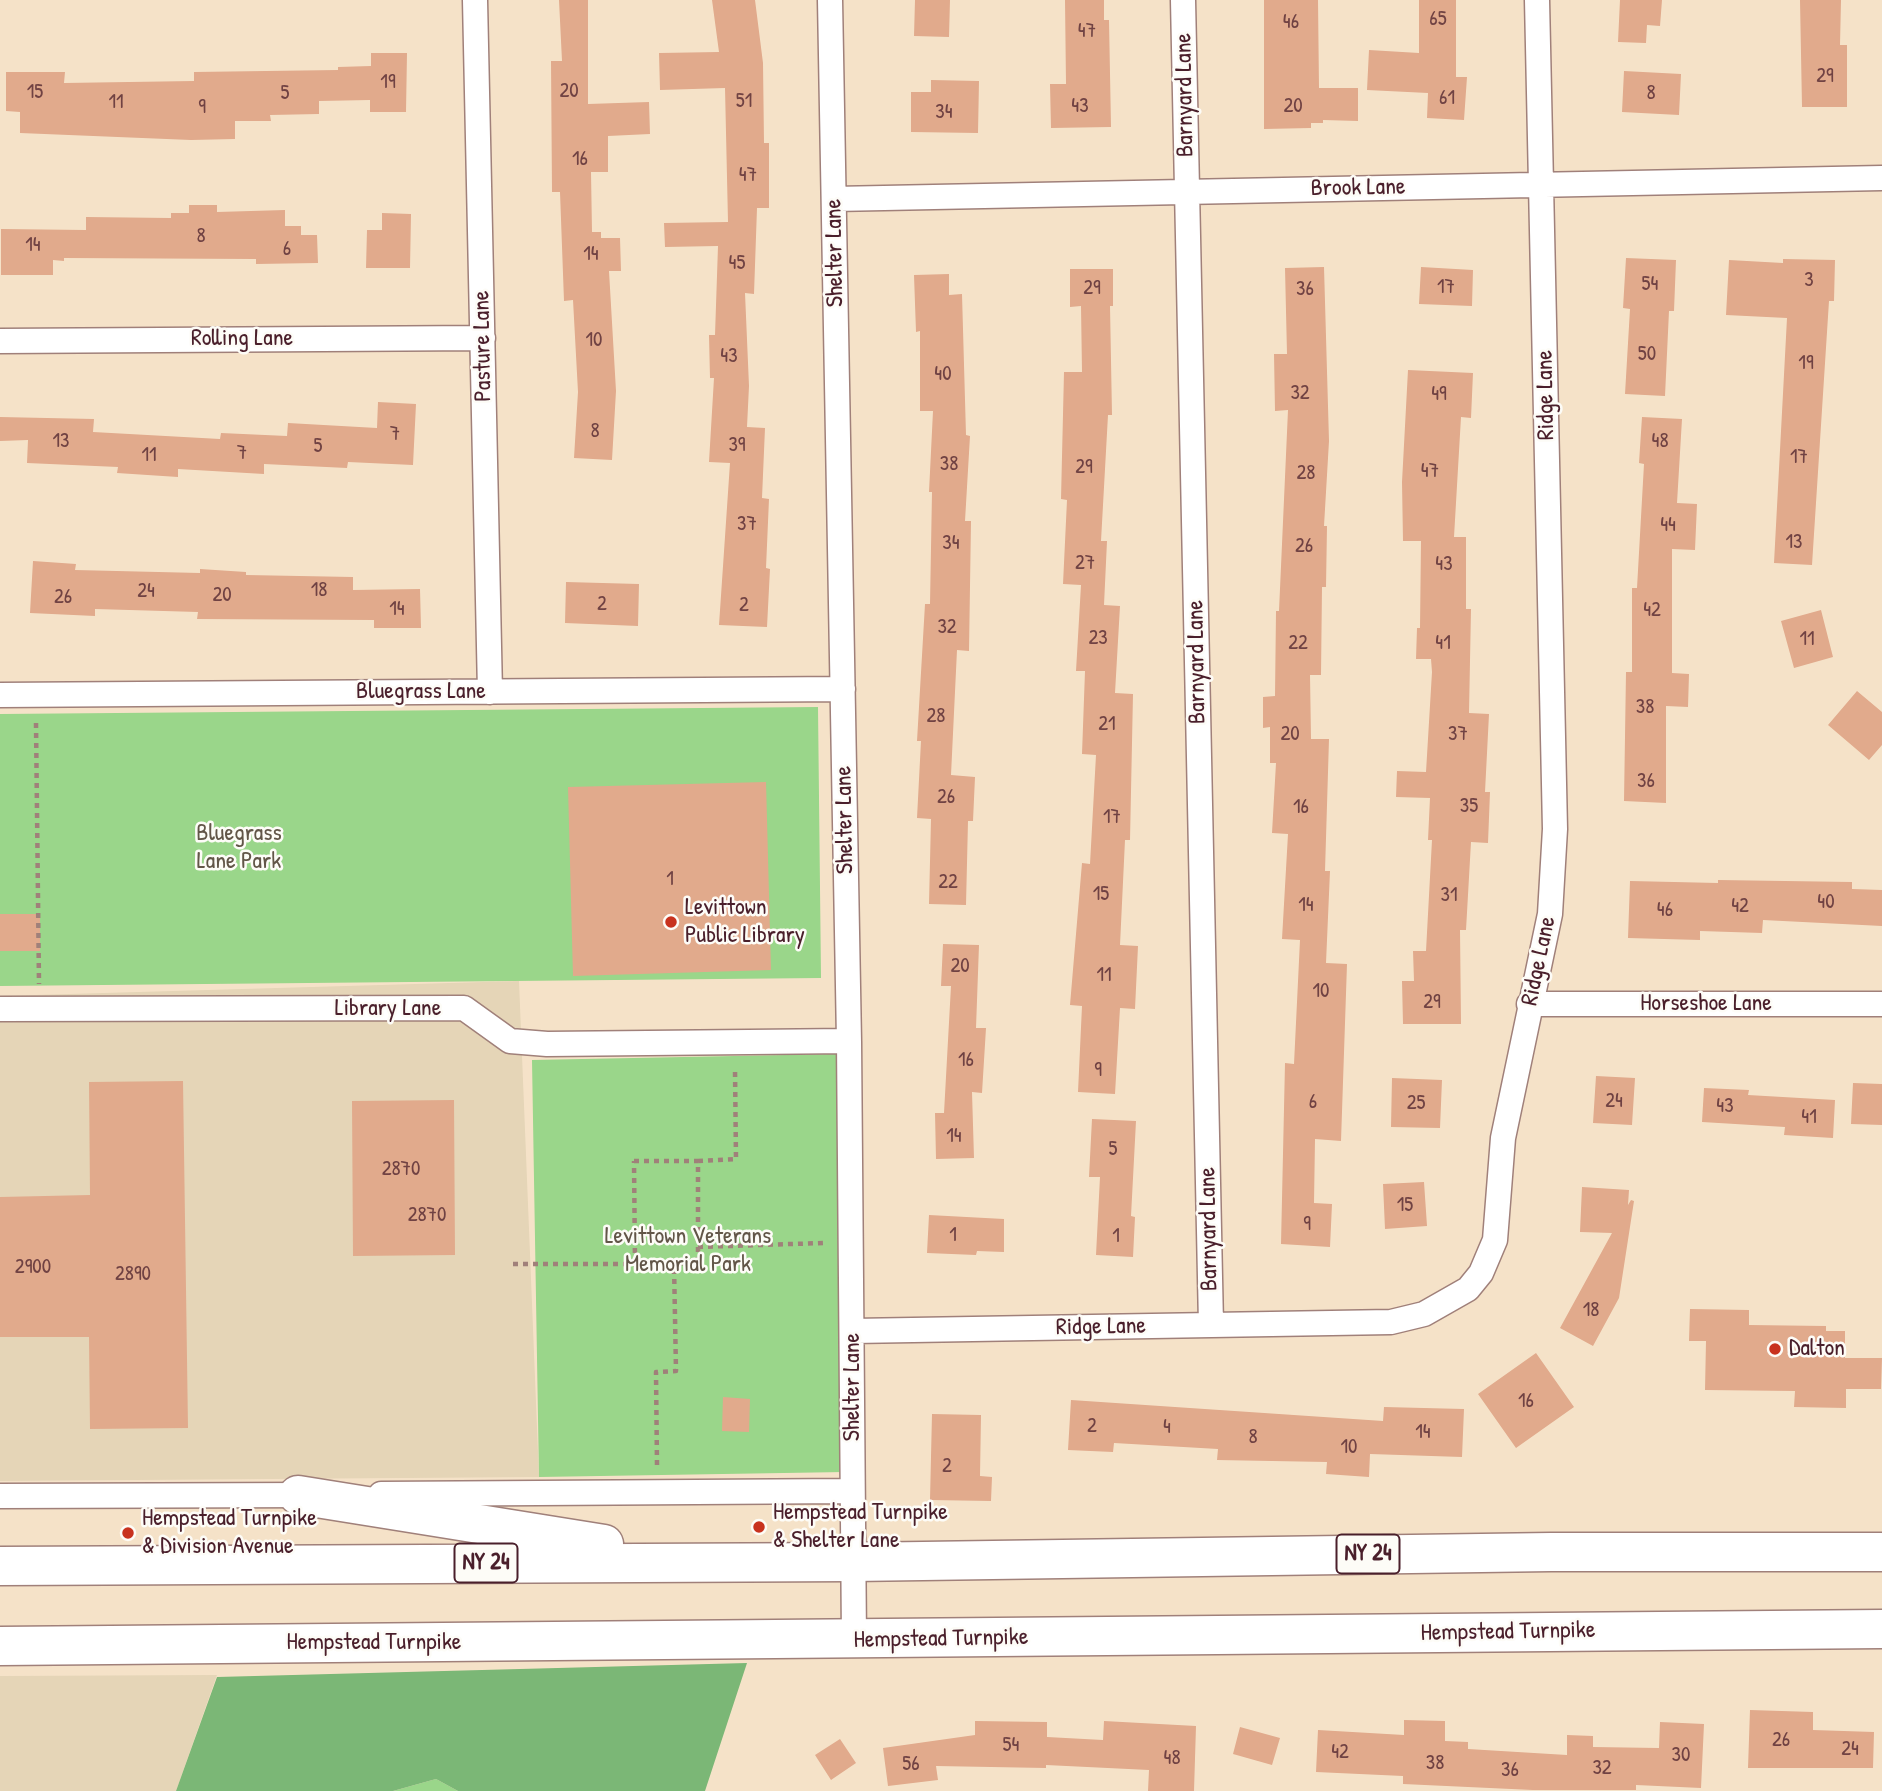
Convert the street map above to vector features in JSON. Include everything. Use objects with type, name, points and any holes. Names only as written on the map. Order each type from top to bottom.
[{"type":"main road","points":[[298,1495],[713,1562]]},
{"type":"main road","name":"NY 24","points":[[0,1566],[853,1562],[1539,1552],[1882,1552]]},
{"type":"main road","name":"Hempstead Turnpike","points":[[0,1646],[1882,1629]]},
{"type":"street","name":"Pasture Lane","points":[[475,0],[491,692]]},
{"type":"street","name":"Shelter Lane","points":[[830,0],[852,1242],[854,1640]]},
{"type":"street","name":"Barnyard Lane","points":[[1183,0],[1211,1324]]},
{"type":"street","name":"Ridge Lane","points":[[853,1331],[1391,1322],[1424,1314],[1468,1289],[1481,1273],[1495,1240],[1503,1138],[1550,914],[1555,829],[1537,0]]},
{"type":"street","name":"Brook Lane","points":[[834,199],[1882,178]]},
{"type":"street","name":"Rolling Lane","points":[[0,341],[483,338]]},
{"type":"street","name":"Bluegrass Lane","points":[[0,695],[843,689]]},
{"type":"street","name":"Horseshoe Lane","points":[[1529,1004],[1882,1004]]},
{"type":"street","name":"Library Lane","points":[[0,1009],[464,1009],[510,1041],[547,1044],[849,1041]]},
{"type":"street","points":[[0,1496],[852,1491]]},
{"type":"path","points":[[36,695],[40,1009]]},
{"type":"path","points":[[635,1264],[634,1161],[736,1159],[735,1042]]},
{"type":"path","points":[[513,1264],[698,1264],[698,1161]]},
{"type":"path","points":[[698,1247],[852,1242]]},
{"type":"path","points":[[657,1492],[656,1372],[676,1371],[674,1264]]},
{"type":"shaded area","points":[[519,981],[539,1477],[0,1481],[0,996]]},
{"type":"shaded area","points":[[217,1675],[176,1791],[0,1791],[0,1676]]},
{"type":"green space","name":"Bluegrass Lane Park","points":[[818,707],[821,978],[0,986],[0,714]]},
{"type":"green space","name":"Levittown Veterans Memorial Park","points":[[836,1054],[845,1472],[539,1477],[532,1060]]},
{"type":"green space","points":[[747,1663],[705,1791],[458,1791],[436,1779],[393,1791],[176,1791],[217,1677]]},
{"type":"green space","points":[[436,1779],[458,1791],[393,1791]]},
{"type":"building","points":[[559,0],[588,0],[588,104],[649,102],[650,134],[608,136],[608,172],[591,172],[592,232],[601,232],[601,238],[620,238],[621,271],[609,271],[616,391],[612,460],[574,458],[578,392],[573,300],[564,301],[560,192],[552,192],[551,61],[562,61]]},
{"type":"building","points":[[712,0],[755,0],[763,63],[764,143],[769,143],[769,208],[757,208],[754,294],[745,293],[749,386],[747,427],[765,428],[762,498],[769,499],[767,627],[719,625],[730,463],[709,462],[714,378],[710,378],[709,335],[715,335],[718,246],[665,247],[664,223],[728,222],[725,88],[660,90],[659,53],[719,52]]},
{"type":"building","points":[[915,0],[950,0],[949,37],[914,36]]},
{"type":"building","points":[[1065,0],[1104,0],[1104,20],[1109,20],[1111,127],[1051,128],[1050,84],[1066,84]]},
{"type":"building","points":[[1264,0],[1318,0],[1319,88],[1358,88],[1358,121],[1323,120],[1323,123],[1311,123],[1311,128],[1264,129]]},
{"type":"building","points":[[1419,0],[1456,0],[1456,77],[1467,77],[1464,120],[1427,118],[1428,93],[1367,90],[1369,50],[1419,53]]},
{"type":"building","points":[[1620,0],[1662,0],[1660,26],[1647,25],[1646,43],[1618,42]]},
{"type":"building","points":[[1800,0],[1841,0],[1840,45],[1847,45],[1847,107],[1802,107]]},
{"type":"building","points":[[371,53],[407,53],[406,112],[370,112],[370,100],[319,101],[319,114],[270,115],[271,121],[235,121],[235,139],[191,140],[20,133],[20,112],[6,111],[6,72],[65,72],[64,83],[194,81],[194,72],[338,70],[338,67],[371,66]]},
{"type":"building","points":[[1624,71],[1681,74],[1679,115],[1622,112]]},
{"type":"building","points":[[931,80],[979,81],[978,133],[911,132],[911,92],[931,92]]},
{"type":"building","points":[[189,205],[217,205],[217,212],[285,210],[285,226],[301,226],[301,235],[317,235],[318,263],[256,264],[256,259],[64,258],[64,261],[53,260],[53,275],[1,275],[1,229],[86,230],[86,217],[171,218],[171,213],[189,213]]},
{"type":"building","points":[[382,213],[411,214],[410,268],[366,268],[367,230],[382,230]]},
{"type":"building","points":[[1626,258],[1676,260],[1674,311],[1669,311],[1665,396],[1625,394],[1630,309],[1623,308]]},
{"type":"building","points":[[1783,259],[1835,260],[1834,301],[1829,301],[1812,565],[1774,563],[1787,318],[1726,315],[1729,260],[1783,263]]},
{"type":"building","points":[[1324,267],[1329,441],[1324,526],[1327,526],[1326,587],[1322,587],[1321,675],[1310,675],[1311,739],[1329,739],[1325,871],[1330,871],[1326,963],[1347,964],[1341,1141],[1315,1139],[1314,1203],[1332,1204],[1330,1247],[1281,1244],[1285,1063],[1294,1064],[1300,940],[1282,939],[1288,834],[1272,833],[1276,763],[1270,763],[1270,727],[1263,728],[1263,697],[1275,696],[1276,611],[1279,611],[1288,410],[1275,411],[1274,354],[1287,354],[1285,268]]},
{"type":"building","points":[[1421,267],[1473,270],[1472,306],[1419,304]]},
{"type":"building","points":[[1070,269],[1113,269],[1113,306],[1110,306],[1112,415],[1108,415],[1101,541],[1107,541],[1104,605],[1120,606],[1115,693],[1133,694],[1130,840],[1125,840],[1120,945],[1138,946],[1135,1009],[1120,1008],[1115,1094],[1078,1092],[1082,1006],[1070,1005],[1082,863],[1090,864],[1096,755],[1082,754],[1085,671],[1076,671],[1081,585],[1063,584],[1067,500],[1061,499],[1064,372],[1082,372],[1081,306],[1070,307]]},
{"type":"building","points":[[949,274],[949,295],[962,294],[966,435],[970,436],[965,521],[971,521],[969,651],[957,650],[951,775],[975,777],[973,821],[968,821],[966,905],[929,904],[931,819],[917,818],[921,741],[917,741],[925,604],[930,604],[932,492],[929,492],[933,411],[920,411],[920,331],[916,332],[914,275]]},
{"type":"building","points":[[1408,370],[1473,373],[1471,418],[1461,417],[1454,537],[1466,537],[1466,609],[1471,609],[1469,713],[1489,714],[1485,792],[1490,792],[1488,843],[1471,842],[1466,930],[1460,930],[1461,1024],[1403,1024],[1402,981],[1414,981],[1413,951],[1426,951],[1432,840],[1428,840],[1430,798],[1396,797],[1397,771],[1426,772],[1432,672],[1431,659],[1416,659],[1417,628],[1420,628],[1421,541],[1403,541],[1402,482]]},
{"type":"building","points":[[378,402],[416,404],[413,465],[348,462],[347,468],[264,464],[264,474],[178,469],[178,477],[117,473],[118,467],[27,463],[28,440],[0,441],[0,417],[94,419],[93,432],[220,439],[221,433],[287,436],[288,423],[377,428]]},
{"type":"building","points":[[1642,417],[1682,419],[1677,503],[1697,504],[1695,550],[1672,549],[1672,673],[1689,674],[1688,707],[1666,706],[1666,803],[1624,801],[1626,672],[1632,672],[1632,588],[1637,588],[1644,464],[1639,463]]},
{"type":"building","points":[[33,561],[76,564],[75,570],[200,573],[200,569],[246,572],[246,575],[353,577],[353,590],[420,589],[421,628],[374,628],[374,620],[197,619],[198,612],[95,609],[95,616],[30,613]]},
{"type":"building","points":[[566,582],[639,584],[638,626],[565,623]]},
{"type":"building","points":[[1821,610],[1833,657],[1794,668],[1781,621]]},
{"type":"building","points":[[1857,691],[1882,712],[1882,745],[1869,760],[1828,725]]},
{"type":"building","points":[[766,782],[771,970],[573,976],[568,787]]},
{"type":"building","points":[[1718,880],[1852,882],[1852,889],[1882,890],[1882,926],[1763,920],[1762,933],[1700,931],[1700,940],[1628,938],[1630,881],[1718,883]]},
{"type":"building","points":[[0,914],[40,914],[40,951],[0,951]]},
{"type":"building","points":[[943,944],[979,945],[976,1028],[986,1028],[982,1093],[972,1092],[974,1158],[936,1159],[935,1113],[944,1113],[951,986],[941,986]]},
{"type":"building","points":[[1596,1076],[1635,1078],[1632,1125],[1593,1123]]},
{"type":"building","points":[[1392,1078],[1442,1080],[1440,1128],[1391,1127]]},
{"type":"building","points":[[183,1081],[188,1428],[90,1429],[89,1337],[0,1337],[0,1197],[90,1195],[89,1082]]},
{"type":"building","points":[[1853,1083],[1882,1084],[1882,1125],[1851,1124]]},
{"type":"building","points":[[1704,1088],[1749,1090],[1748,1095],[1835,1100],[1833,1138],[1784,1135],[1785,1127],[1702,1122]]},
{"type":"building","points":[[454,1100],[455,1255],[353,1256],[352,1101]]},
{"type":"building","points":[[1092,1119],[1136,1121],[1131,1216],[1135,1217],[1133,1257],[1096,1255],[1100,1177],[1089,1177]]},
{"type":"building","points":[[1424,1182],[1427,1226],[1385,1229],[1383,1184]]},
{"type":"building","points":[[1582,1187],[1629,1190],[1628,1205],[1631,1200],[1634,1201],[1619,1298],[1593,1346],[1560,1328],[1612,1233],[1580,1232]]},
{"type":"building","points":[[929,1215],[1004,1219],[1004,1252],[977,1251],[976,1255],[927,1253]]},
{"type":"building","name":"Dalton","points":[[1690,1309],[1749,1310],[1749,1325],[1826,1326],[1826,1331],[1845,1331],[1845,1358],[1882,1358],[1881,1389],[1846,1389],[1846,1408],[1794,1407],[1795,1391],[1705,1390],[1706,1341],[1689,1341]]},
{"type":"building","points":[[1536,1353],[1574,1407],[1516,1448],[1478,1394]]},
{"type":"building","points":[[723,1397],[750,1399],[749,1432],[722,1431]]},
{"type":"building","points":[[1071,1400],[1383,1421],[1384,1407],[1464,1409],[1462,1457],[1370,1454],[1369,1477],[1326,1474],[1327,1462],[1217,1460],[1218,1449],[1114,1443],[1113,1452],[1068,1450]]},
{"type":"building","points":[[932,1414],[981,1415],[980,1476],[992,1477],[991,1501],[930,1500]]},
{"type":"building","points":[[1750,1710],[1813,1712],[1813,1730],[1874,1732],[1873,1768],[1748,1768]]},
{"type":"building","points":[[1404,1720],[1445,1721],[1445,1741],[1468,1742],[1468,1749],[1567,1755],[1567,1735],[1593,1736],[1593,1747],[1659,1748],[1660,1722],[1704,1724],[1701,1788],[1636,1785],[1636,1790],[1533,1790],[1403,1784],[1403,1776],[1316,1772],[1318,1730],[1404,1735]]},
{"type":"building","points":[[975,1721],[1047,1722],[1047,1737],[1103,1740],[1104,1721],[1196,1726],[1194,1791],[1148,1791],[1149,1770],[1046,1765],[1046,1768],[936,1766],[938,1780],[888,1786],[883,1748],[975,1735]]},
{"type":"building","points":[[1240,1727],[1280,1738],[1272,1765],[1233,1754]]},
{"type":"building","points":[[840,1739],[856,1763],[831,1780],[815,1755]]},
{"type":"place","name":"Levittown Public Library","points":[[671,922]]},
{"type":"place","name":"Dalton","points":[[1775,1349]]},
{"type":"place","name":"Hempstead Turnpike & Shelter Lane","points":[[759,1527]]},
{"type":"place","name":"Hempstead Turnpike & Division Avenue","points":[[128,1533]]}]
